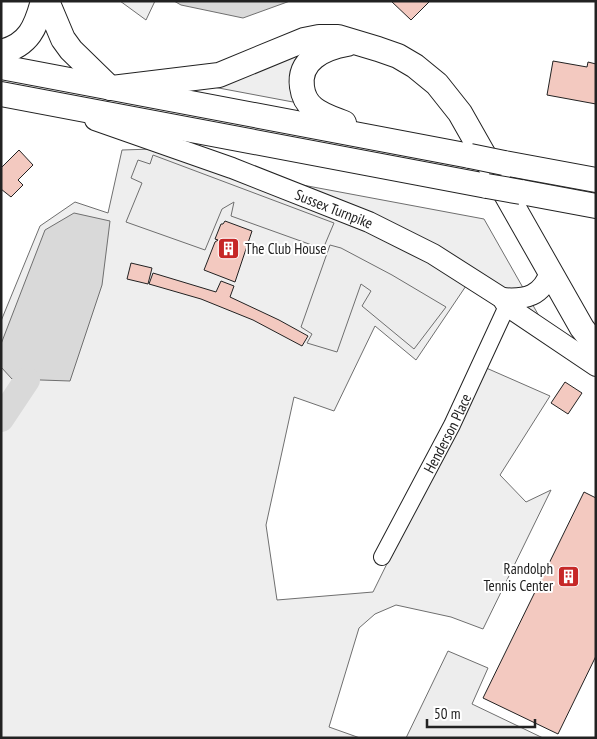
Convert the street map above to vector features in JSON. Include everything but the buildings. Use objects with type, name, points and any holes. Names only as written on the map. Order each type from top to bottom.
[{"type":"highway","points":[[1,52],[19,46],[34,32],[42,1]]},
{"type":"highway","points":[[47,1],[63,39],[71,50],[111,88],[219,76],[294,43],[319,37],[338,38],[398,56],[437,84],[460,113],[582,328],[596,346]]},
{"type":"highway","points":[[361,44],[339,46],[317,54],[303,72],[303,92],[308,103],[320,113],[391,141]]},
{"type":"highway","points":[[1,67],[596,180]]},
{"type":"highway","points":[[1,94],[596,206]]},
{"type":"main road","name":"Sussex Turnpike","points":[[46,102],[181,149],[369,222],[433,254],[596,366]]},
{"type":"main road","points":[[505,302],[531,297],[546,283],[550,272]]},
{"type":"street","name":"Henderson Place","points":[[382,557],[452,426],[505,302]]},
{"type":"shaded area","points":[[120,1],[155,1],[146,20]]},
{"type":"shaded area","points":[[174,1],[290,1],[243,18],[181,5]]},
{"type":"shaded area","points":[[302,49],[293,102],[208,86]]},
{"type":"shaded area","points":[[153,149],[265,178],[484,219],[543,323],[472,277],[416,360],[375,326],[334,411],[294,397],[266,525],[277,600],[373,592],[484,367],[550,396],[500,475],[526,502],[551,490],[483,629],[451,617],[396,605],[375,614],[359,628],[329,727],[360,738],[1,738],[1,321],[40,226],[75,202],[108,213],[122,150]]},
{"type":"shaded area","points":[[153,155],[334,223],[323,249],[231,216],[234,202],[222,209],[205,250],[126,222],[142,183],[131,178],[138,160],[150,164]]},
{"type":"shaded area","points":[[74,213],[110,221],[102,285],[70,381],[12,379],[1,367],[1,344],[45,230]]},
{"type":"shaded area","points":[[330,245],[341,248],[392,275],[446,307],[414,349],[362,306],[371,291],[361,284],[337,352],[307,343],[312,334],[301,327]]},
{"type":"shaded area","points":[[448,651],[488,668],[472,704],[543,738],[406,738]]},
{"type":"waterway","points":[[1,419],[27,380]]},
{"type":"place","name":"The Club House","points":[[229,248]]},
{"type":"place","name":"Randolph Tennis Center","points":[[569,577]]}]
